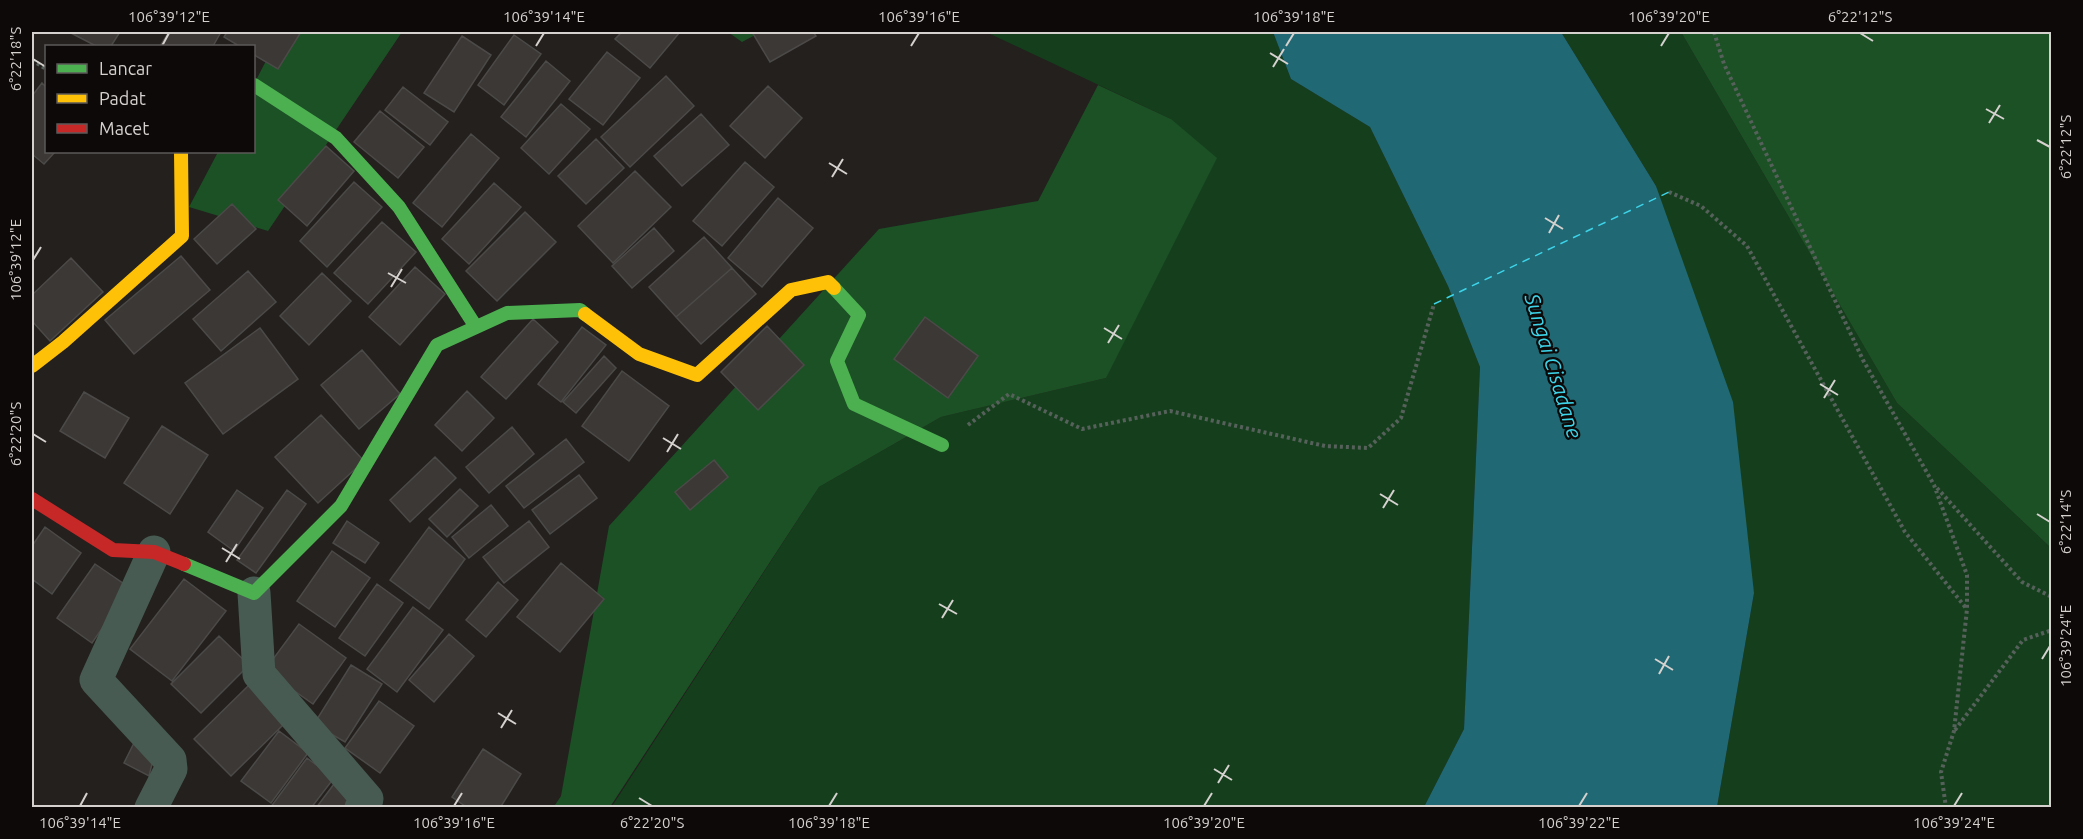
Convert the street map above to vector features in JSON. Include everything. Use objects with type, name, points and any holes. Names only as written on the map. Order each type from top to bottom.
[{"type":"street","points":[[255,86],[336,138],[399,207],[476,327]]},
{"type":"street","points":[[32,366],[63,342],[182,236],[182,153]]},
{"type":"street","points":[[361,807],[367,799],[259,674],[254,593],[341,506],[437,345],[507,314],[580,310],[639,354],[697,375],[791,290],[828,282],[859,315],[837,362],[854,405],[942,444]]},
{"type":"street","points":[[32,499],[113,550],[154,552],[254,593]]},
{"type":"street","points":[[152,807],[171,769],[170,760],[96,680],[154,552]]},
{"type":"path","points":[[1714,32],[1724,64],[1863,360],[1934,485],[1967,575],[1966,609],[1954,731],[1941,772],[1946,807]]},
{"type":"path","points":[[32,60],[45,68]]},
{"type":"path","points":[[1669,192],[1701,206],[1747,246],[1905,532],[1966,609]]},
{"type":"path","points":[[942,444],[1009,394],[1082,429],[1170,411],[1325,446],[1368,448],[1401,418],[1434,304]]},
{"type":"path","points":[[1934,485],[2022,582],[2052,597]]},
{"type":"path","points":[[1954,731],[2023,640],[2052,630]]},
{"type":"green space","points":[[281,32],[402,32],[268,231],[189,207],[217,153],[255,153],[255,82]]},
{"type":"green space","points":[[728,32],[761,32],[742,42]]},
{"type":"green space","points":[[986,32],[1273,32],[1291,79],[1370,127],[1448,286],[1480,367],[1464,729],[1424,807],[611,808],[819,487],[941,417],[1106,378],[1171,119]]},
{"type":"green space","points":[[1561,32],[1681,32],[1897,403],[2051,548],[2051,807],[1717,807],[1754,593],[1656,186]]},
{"type":"green space","points":[[1681,32],[2051,32],[2051,548],[1897,403]]},
{"type":"green space","points":[[1098,85],[1171,119],[1217,158],[1106,378],[941,417],[819,487],[610,807],[553,808],[561,796],[609,526],[879,229],[1038,201]]},
{"type":"water","name":"Sungai Cisadane","points":[[1273,32],[1561,32],[1656,186],[1733,402],[1754,593],[1717,807],[1424,807],[1464,729],[1480,367],[1448,286],[1370,127],[1291,79]]},
{"type":"building","points":[[69,32],[120,32],[112,45],[94,45]]},
{"type":"building","points":[[169,32],[221,32],[214,45],[161,45]]},
{"type":"building","points":[[227,32],[301,32],[278,69],[255,56],[255,45],[237,45],[224,37]]},
{"type":"building","points":[[622,32],[680,32],[650,68],[615,39]]},
{"type":"building","points":[[752,32],[813,32],[816,36],[770,62]]},
{"type":"building","points":[[514,35],[541,54],[504,105],[478,85]]},
{"type":"building","points":[[462,36],[491,55],[454,112],[424,93]]},
{"type":"building","points":[[607,52],[640,78],[603,125],[569,99]]},
{"type":"building","points":[[546,61],[570,81],[526,137],[501,117]]},
{"type":"building","points":[[666,76],[694,106],[630,167],[601,137]]},
{"type":"building","points":[[42,83],[45,86],[45,153],[54,153],[44,164],[32,154],[32,96]]},
{"type":"building","points":[[768,86],[802,118],[765,158],[730,126]]},
{"type":"building","points":[[403,87],[448,122],[430,145],[385,110]]},
{"type":"building","points":[[561,104],[590,129],[549,174],[521,148]]},
{"type":"building","points":[[380,111],[424,147],[398,178],[354,142]]},
{"type":"building","points":[[701,114],[729,145],[682,186],[654,156]]},
{"type":"building","points":[[471,134],[499,158],[442,227],[413,203]]},
{"type":"building","points":[[596,139],[624,168],[586,204],[558,176]]},
{"type":"building","points":[[326,146],[354,171],[307,226],[278,200]]},
{"type":"building","points":[[745,162],[774,187],[722,246],[693,221]]},
{"type":"building","points":[[635,171],[671,207],[613,263],[578,226]]},
{"type":"building","points":[[354,182],[382,207],[327,267],[300,241]]},
{"type":"building","points":[[494,183],[521,207],[469,264],[442,239]]},
{"type":"building","points":[[778,198],[813,228],[762,287],[728,258]]},
{"type":"building","points":[[232,204],[256,229],[217,264],[194,239]]},
{"type":"building","points":[[525,212],[556,242],[497,301],[466,271]]},
{"type":"building","points":[[382,222],[416,252],[368,304],[334,273]]},
{"type":"building","points":[[654,228],[674,251],[632,288],[612,266]]},
{"type":"building","points":[[704,237],[732,268],[676,317],[649,287]]},
{"type":"building","points":[[181,256],[210,290],[134,354],[105,320]]},
{"type":"building","points":[[71,258],[103,292],[50,341],[32,321],[32,295]]},
{"type":"building","points":[[415,267],[445,294],[400,345],[369,317]]},
{"type":"building","points":[[732,268],[756,294],[701,344],[676,317]]},
{"type":"building","points":[[248,271],[276,302],[221,351],[193,319]]},
{"type":"building","points":[[322,273],[351,301],[309,345],[280,316]]},
{"type":"building","points":[[925,317],[978,356],[948,398],[894,359]]},
{"type":"building","points":[[533,319],[558,342],[506,399],[481,377]]},
{"type":"building","points":[[767,326],[804,365],[758,410],[721,372]]},
{"type":"building","points":[[582,327],[606,345],[561,402],[538,384]]},
{"type":"building","points":[[260,328],[298,379],[223,434],[185,383]]},
{"type":"building","points":[[362,350],[400,394],[359,429],[321,385]]},
{"type":"building","points":[[604,356],[616,368],[576,413],[563,402]]},
{"type":"building","points":[[622,371],[669,406],[629,461],[582,426]]},
{"type":"building","points":[[467,391],[494,418],[462,451],[435,425]]},
{"type":"building","points":[[84,392],[129,418],[105,458],[60,431]]},
{"type":"building","points":[[321,415],[364,461],[318,503],[275,457]]},
{"type":"building","points":[[162,426],[208,455],[170,514],[124,483]]},
{"type":"building","points":[[512,427],[534,454],[489,493],[466,467]]},
{"type":"building","points":[[566,439],[584,462],[524,508],[506,486]]},
{"type":"building","points":[[435,457],[456,478],[410,522],[390,500]]},
{"type":"building","points":[[714,460],[728,477],[690,510],[675,492]]},
{"type":"building","points":[[579,475],[597,498],[550,534],[532,510]]},
{"type":"building","points":[[460,489],[478,506],[447,537],[429,519]]},
{"type":"building","points":[[237,490],[263,508],[234,551],[208,532]]},
{"type":"building","points":[[287,490],[306,504],[256,573],[237,560]]},
{"type":"building","points":[[491,505],[508,526],[469,558],[452,537]]},
{"type":"building","points":[[347,521],[379,543],[365,563],[333,543]]},
{"type":"building","points":[[529,521],[549,547],[504,583],[483,557]]},
{"type":"building","points":[[45,527],[81,553],[52,594],[32,579],[32,546]]},
{"type":"building","points":[[429,527],[465,559],[429,609],[390,580]]},
{"type":"building","points":[[332,551],[370,578],[335,627],[297,601]]},
{"type":"building","points":[[561,563],[604,599],[560,652],[517,617]]},
{"type":"building","points":[[95,564],[130,588],[92,643],[57,618]]},
{"type":"building","points":[[184,579],[226,611],[172,681],[130,649]]},
{"type":"building","points":[[498,582],[518,600],[486,637],[466,620]]},
{"type":"building","points":[[377,584],[403,603],[365,656],[339,638]]},
{"type":"building","points":[[413,607],[443,630],[397,692],[367,669]]},
{"type":"building","points":[[299,624],[346,658],[313,704],[265,670]]},
{"type":"building","points":[[449,634],[474,656],[434,702],[409,680]]},
{"type":"building","points":[[219,636],[249,665],[201,713],[171,684]]},
{"type":"building","points":[[351,665],[382,684],[345,742],[314,724]]},
{"type":"building","points":[[249,685],[285,723],[231,776],[194,739]]},
{"type":"building","points":[[379,701],[414,726],[380,773],[345,748]]},
{"type":"building","points":[[279,731],[308,753],[271,803],[241,781]]},
{"type":"building","points":[[136,739],[156,748],[149,776],[124,763]]},
{"type":"building","points":[[483,749],[521,774],[500,808],[468,808],[452,797]]},
{"type":"building","points":[[307,758],[334,778],[311,808],[270,808]]},
{"type":"building","points":[[337,780],[352,808],[316,808]]},
{"type":"ferry route","points":[[1434,304],[1669,192]]},
{"type":"traffic: fast","points":[[255,86],[336,138],[399,207],[476,327]]},
{"type":"traffic: fast","points":[[834,288],[859,315],[837,361],[854,404],[942,445]]},
{"type":"traffic: fast","points":[[184,564],[254,593],[341,506],[437,345],[507,313],[580,310],[585,314]]},
{"type":"traffic: slow","points":[[32,366],[63,342],[182,236],[181,153]]},
{"type":"traffic: slow","points":[[585,314],[639,354],[697,375],[791,290],[828,282],[834,288]]},
{"type":"traffic: jam","points":[[32,499],[113,550],[154,552],[184,564]]}]
